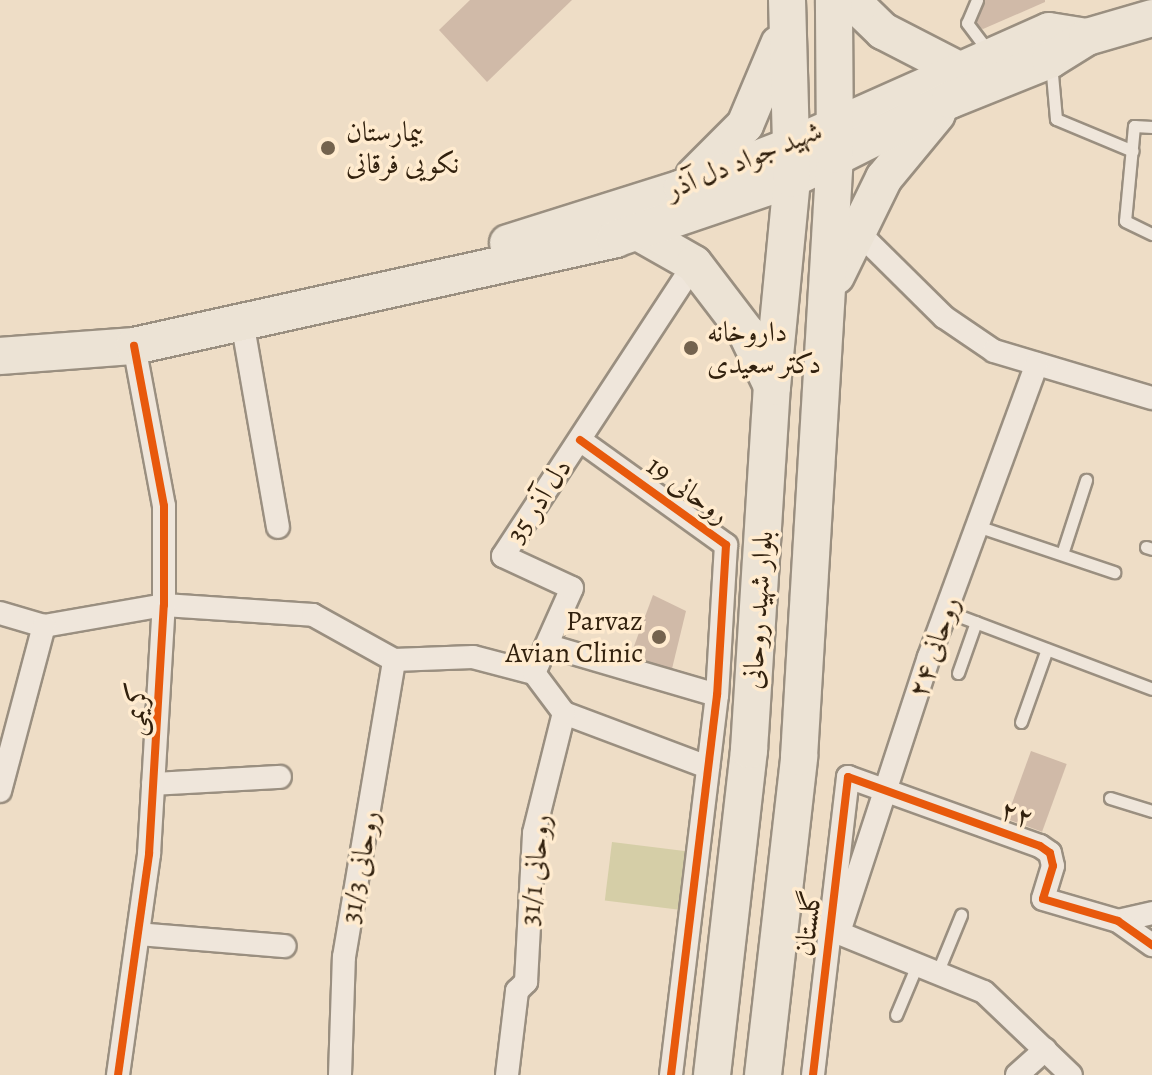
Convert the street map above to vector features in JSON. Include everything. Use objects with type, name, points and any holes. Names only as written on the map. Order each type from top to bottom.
[{"type":"main road","name":"بلوار شهید روحانی","points":[[763,1075],[799,757],[836,139],[834,0]]},
{"type":"main road","points":[[851,0],[883,31],[953,85]]},
{"type":"main road","name":"بلوار شهید روحانی","points":[[712,1075],[749,750],[772,387],[792,162],[787,10]]},
{"type":"main road","points":[[682,188],[745,125],[763,92],[787,10]]},
{"type":"main road","points":[[823,316],[855,229],[901,154],[953,85],[1049,45],[1152,18]]},
{"type":"main road","name":"شهید جواد دل آذر","points":[[0,356],[134,346],[434,276],[496,269],[638,232],[953,85],[990,53],[1049,45]]},
{"type":"main road","name":"شهید جواد دل آذر","points":[[434,276],[489,249],[682,188],[792,162]]},
{"type":"main road","points":[[638,232],[694,264],[746,332],[772,387]]},
{"type":"main road","points":[[768,450],[778,438],[792,433],[806,438],[815,451]]},
{"type":"street","points":[[855,229],[944,317],[994,351],[1152,398]]},
{"type":"street","name":"دل آذر 35","points":[[534,673],[549,646],[572,588],[503,556],[694,264]]},
{"type":"street","points":[[242,321],[278,527]]},
{"type":"street","name":"کریمی","points":[[118,1075],[138,934],[153,784],[164,605],[164,506],[134,346]]},
{"type":"street","name":"روحانی ۲۴","points":[[834,930],[1037,364]]},
{"type":"street","name":"روحانی 19","points":[[580,440],[726,545],[717,695]]},
{"type":"street","points":[[0,613],[44,626],[164,605],[313,615],[394,660],[473,657],[534,673],[564,713],[708,767]]},
{"type":"street","points":[[0,791],[44,626]]},
{"type":"street","points":[[549,646],[717,695],[671,1075]]},
{"type":"street","name":"روحانی 31/3","points":[[340,1075],[344,957],[394,660]]},
{"type":"street","name":"روحانی 31/1","points":[[507,1075],[517,991],[526,982],[534,833],[564,713]]},
{"type":"street","points":[[153,784],[280,777]]},
{"type":"street","name":"۲۲","points":[[848,777],[1040,846],[1050,853],[1053,866],[1043,899],[1118,921]]},
{"type":"street","name":"گلستان","points":[[813,1075],[834,930],[848,777]]},
{"type":"street","points":[[1118,921],[1152,913]]},
{"type":"street","points":[[1118,921],[1152,945]]},
{"type":"street","points":[[834,930],[984,992],[1071,1075]]},
{"type":"street","points":[[138,934],[285,946]]},
{"type":"street","points":[[1017,1075],[1045,1050]]},
{"type":"lane","points":[[977,0],[967,23],[990,53]]},
{"type":"lane","points":[[1049,45],[1056,119],[1133,151]]},
{"type":"lane","points":[[1152,127],[1134,126],[1125,221],[1152,234]]},
{"type":"lane","points":[[1062,554],[1086,480]]},
{"type":"lane","points":[[977,526],[1114,572]]},
{"type":"lane","points":[[946,611],[1152,689]]},
{"type":"lane","points":[[958,673],[976,622]]},
{"type":"lane","points":[[1021,722],[1047,649]]},
{"type":"lane","points":[[1110,798],[1152,811]]},
{"type":"lane","points":[[896,1015],[961,915]]},
{"type":"shaded area","points":[[612,842],[688,851],[681,910],[605,901]]},
{"type":"building","points":[[470,0],[572,0],[487,82],[439,30]]},
{"type":"building","points":[[983,0],[1045,2],[983,29],[974,25]]},
{"type":"building","name":"Parvaz Avian Clinic","points":[[653,595],[686,611],[670,677],[627,665]]},
{"type":"building","points":[[1031,751],[1067,764],[1042,832],[1006,819]]},
{"type":"cycle path","points":[[118,1075],[149,854],[164,605],[164,506],[134,346]]},
{"type":"cycle path","points":[[580,440],[726,545],[717,695],[671,1075]]},
{"type":"cycle path","points":[[813,1075],[848,777],[1040,846],[1050,853],[1053,866],[1043,899],[1118,921],[1152,945]]},
{"type":"place","name":"بیمارستان نکویی فرقانی","points":[[328,148]]},
{"type":"place","name":"داروخانه دکتر سعیدی","points":[[691,348]]},
{"type":"place","name":"Parvaz Avian Clinic","points":[[659,637]]}]
